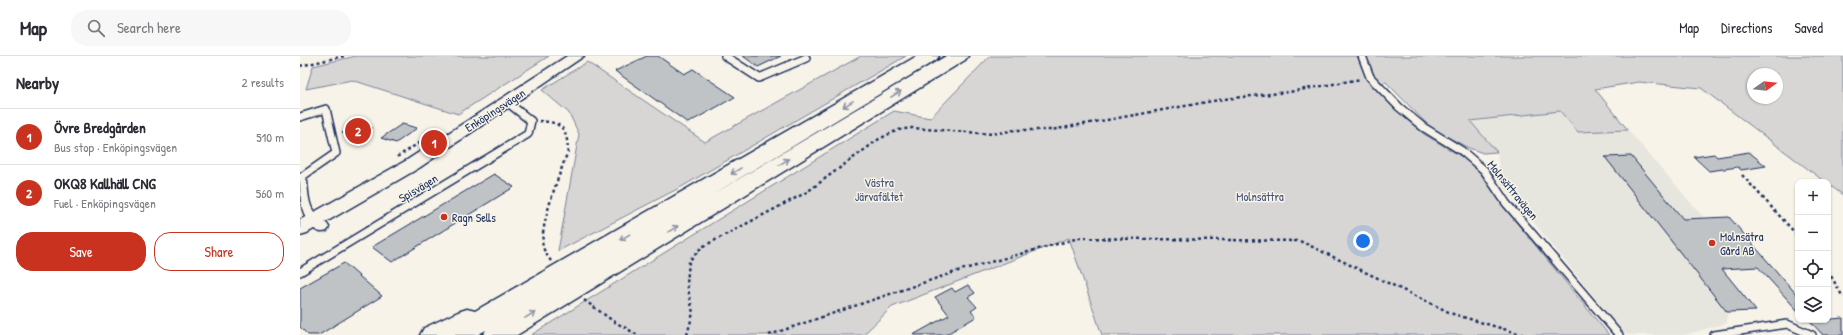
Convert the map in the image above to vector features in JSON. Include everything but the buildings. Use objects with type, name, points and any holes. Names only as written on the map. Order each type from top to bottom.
[{"type":"highway","points":[[433,335],[553,271],[930,56]]},
{"type":"highway","points":[[496,335],[959,56]]},
{"type":"highway","points":[[456,335],[553,271]]},
{"type":"street","name":"Enköpingsvägen","points":[[300,241],[311,225],[413,164],[577,56]]},
{"type":"street","points":[[300,181],[305,212],[311,225]]},
{"type":"lane","points":[[725,56],[759,78],[806,58]]},
{"type":"lane","name":"Molnsättravägen","points":[[1362,56],[1370,77],[1399,107],[1423,127],[1462,151],[1484,170],[1506,203],[1619,335]]},
{"type":"lane","points":[[507,102],[531,121]]},
{"type":"lane","points":[[300,117],[326,109],[336,153],[300,178]]},
{"type":"lane","name":"Spisvägen","points":[[303,270],[528,134],[531,121]]},
{"type":"lane","points":[[1714,335],[1787,324],[1812,335]]},
{"type":"path","points":[[300,66],[344,56]]},
{"type":"path","points":[[687,335],[693,313],[687,284],[689,262],[702,247],[742,224],[807,192],[878,139],[898,130],[912,128],[993,134],[1015,130],[1050,130],[1224,99],[1289,92],[1370,77]]},
{"type":"path","points":[[531,121],[554,121],[563,127],[568,138],[568,151],[544,230],[543,244],[553,271]]},
{"type":"path","points":[[1742,175],[1795,233]]},
{"type":"path","points":[[769,335],[961,270],[1079,238],[1300,241],[1452,314],[1524,335]]},
{"type":"path","points":[[1831,276],[1843,297]]},
{"type":"path","points":[[580,297],[613,321],[638,335]]},
{"type":"shaded area","points":[[1560,111],[1578,132],[1628,130],[1704,218],[1729,217],[1772,266],[1722,269],[1756,311],[1727,312],[1727,323],[1684,335],[1629,335],[1623,332],[1500,181],[1497,152],[1469,122]]},
{"type":"green space","points":[[356,56],[549,56],[458,114],[352,80],[306,89],[313,66]]},
{"type":"green space","points":[[861,56],[906,56],[683,186],[558,251],[579,134],[569,113],[542,90],[587,62],[705,142]]},
{"type":"green space","points":[[990,56],[1843,56],[1843,195],[1831,186],[1831,179],[1821,179],[1701,88],[1639,82],[1595,89],[1628,130],[1578,132],[1560,111],[1470,121],[1497,152],[1483,153],[1469,148],[1432,129],[1386,82],[1372,84],[1407,120],[1424,134],[1462,157],[1478,170],[1503,206],[1609,335],[1102,335],[1069,238],[892,307],[863,335],[531,335],[894,111],[930,118]]},
{"type":"place","name":"OKQ8 Kallhäll CNG","points":[[358,131]]},
{"type":"place","name":"Övre Bredgården","points":[[434,143]]},
{"type":"place","name":"Ragn Sells","points":[[444,217]]},
{"type":"place","name":"Molnsätra Gård AB","points":[[1712,243]]},
{"type":"park label","name":"Västra Järvafältet","points":[[879,189]]},
{"type":"park label","name":"Molnsättra","points":[[1260,196]]}]
